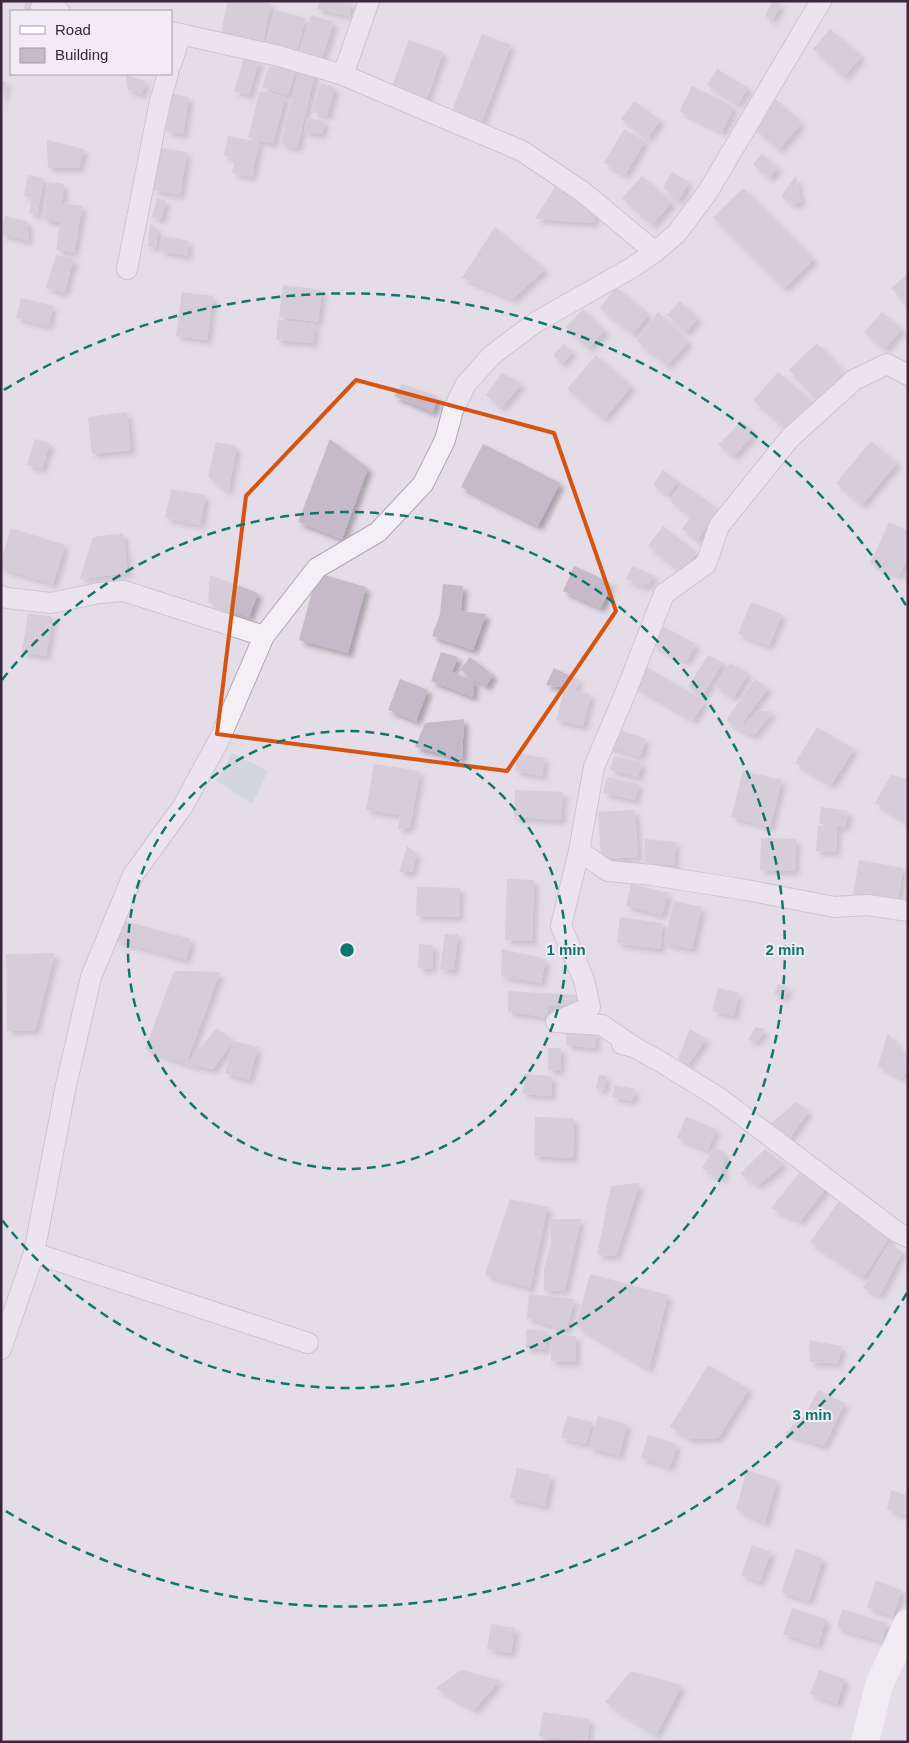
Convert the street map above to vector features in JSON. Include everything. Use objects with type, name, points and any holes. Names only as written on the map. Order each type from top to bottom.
[{"type":"main road","points":[[865,1742],[879,1685],[908,1623]]},
{"type":"street","points":[[343,75],[369,1]]},
{"type":"street","points":[[1,1349],[34,1253],[65,1090],[91,977],[133,875],[183,806],[220,738],[264,636],[316,568],[378,532],[423,484],[445,440],[453,410],[466,384],[492,354],[536,322],[633,267],[655,252],[677,233],[707,193],[821,1]]},
{"type":"street","points":[[172,58],[176,33],[279,56],[343,75],[522,152],[584,192],[655,252]]},
{"type":"street","points":[[127,269],[160,101],[168,75]]},
{"type":"street","points":[[908,375],[887,364],[854,380],[790,438],[720,526],[706,564],[664,594],[594,767],[579,851],[561,926],[584,980],[590,1007],[556,1022],[602,1025],[626,1045],[691,1079],[718,1097],[897,1232],[908,1237]]},
{"type":"street","points":[[1,596],[51,603],[99,592],[124,591],[264,636]]},
{"type":"street","points":[[579,851],[608,871],[652,875],[835,907],[868,905],[908,911]]},
{"type":"street","points":[[34,1253],[308,1343]]},
{"type":"highlighted area","points":[[356,380],[554,433],[616,611],[507,771],[217,734],[246,496]]},
{"type":"shaded area","points":[[232,753],[268,771],[252,804],[217,781]]},
{"type":"building","points":[[25,1],[39,1],[37,10],[24,9]]},
{"type":"building","points":[[228,1],[258,1],[271,4],[262,45],[220,36]]},
{"type":"building","points":[[319,1],[352,1],[349,16],[317,9]]},
{"type":"building","points":[[772,1],[781,4],[773,20],[765,16]]},
{"type":"building","points":[[275,10],[306,18],[296,54],[265,46]]},
{"type":"building","points":[[311,15],[334,22],[321,61],[298,54]]},
{"type":"building","points":[[830,29],[862,56],[844,76],[813,49]]},
{"type":"building","points":[[482,34],[511,45],[481,124],[451,113]]},
{"type":"building","points":[[409,40],[443,52],[426,101],[391,89]]},
{"type":"building","points":[[244,57],[259,61],[249,95],[234,91]]},
{"type":"building","points":[[297,66],[288,95],[262,87],[269,67]]},
{"type":"building","points":[[299,69],[315,73],[297,148],[281,144]]},
{"type":"building","points":[[717,69],[748,88],[738,104],[707,85]]},
{"type":"building","points":[[126,75],[146,81],[142,94],[128,90]]},
{"type":"building","points":[[1,81],[7,82],[2,100],[1,100]]},
{"type":"building","points":[[321,83],[335,87],[327,116],[313,112]]},
{"type":"building","points":[[692,86],[734,107],[722,132],[679,111]]},
{"type":"building","points":[[260,91],[285,97],[273,144],[248,138]]},
{"type":"building","points":[[172,94],[189,97],[183,134],[166,131]]},
{"type":"building","points":[[774,98],[802,123],[779,149],[751,125]]},
{"type":"building","points":[[634,101],[660,120],[648,138],[621,119]]},
{"type":"building","points":[[306,118],[325,121],[322,134],[304,132]]},
{"type":"building","points":[[624,129],[645,141],[625,175],[604,163]]},
{"type":"building","points":[[228,136],[259,142],[252,177],[232,173],[235,158],[224,156]]},
{"type":"building","points":[[47,140],[84,149],[79,168],[48,168]]},
{"type":"building","points":[[161,148],[187,152],[180,195],[153,190]]},
{"type":"building","points":[[762,154],[778,168],[769,178],[753,164]]},
{"type":"building","points":[[672,172],[689,182],[678,202],[663,187]]},
{"type":"building","points":[[28,175],[44,178],[37,215],[29,213],[32,198],[24,196]]},
{"type":"building","points":[[642,176],[672,202],[652,225],[622,198]]},
{"type":"building","points":[[796,176],[801,202],[792,204],[781,196]]},
{"type":"building","points":[[50,182],[64,184],[60,222],[44,220],[48,184]]},
{"type":"building","points":[[555,187],[595,212],[594,223],[535,219]]},
{"type":"building","points":[[743,188],[814,259],[784,288],[713,217]]},
{"type":"building","points":[[157,198],[166,201],[161,219],[152,217]]},
{"type":"building","points":[[63,203],[82,206],[74,253],[56,250]]},
{"type":"building","points":[[5,216],[27,221],[29,241],[1,234]]},
{"type":"building","points":[[150,224],[158,229],[156,247],[148,247]]},
{"type":"building","points":[[495,227],[545,269],[513,299],[462,278]]},
{"type":"building","points":[[163,236],[189,241],[187,256],[160,251]]},
{"type":"building","points":[[56,255],[74,259],[64,293],[46,288]]},
{"type":"building","points":[[908,274],[908,306],[891,288]]},
{"type":"building","points":[[283,285],[322,290],[318,322],[279,317]]},
{"type":"building","points":[[616,287],[649,314],[633,334],[600,308]]},
{"type":"building","points":[[182,292],[213,296],[207,340],[176,336]]},
{"type":"building","points":[[21,298],[53,306],[48,326],[16,318]]},
{"type":"building","points":[[680,301],[698,318],[686,332],[667,315]]},
{"type":"building","points":[[583,309],[605,331],[588,348],[566,327]]},
{"type":"building","points":[[658,312],[689,342],[667,365],[637,341]]},
{"type":"building","points":[[882,312],[902,329],[884,349],[864,332]]},
{"type":"building","points":[[278,320],[315,324],[313,343],[276,340]]},
{"type":"building","points":[[817,343],[849,377],[820,404],[789,370]]},
{"type":"building","points":[[564,344],[573,352],[562,364],[553,355]]},
{"type":"building","points":[[596,355],[632,386],[604,419],[567,389]]},
{"type":"building","points":[[778,372],[816,405],[791,433],[753,400]]},
{"type":"building","points":[[502,373],[522,384],[501,408],[486,395]]},
{"type":"building","points":[[402,384],[438,396],[433,412],[394,396]]},
{"type":"building","points":[[127,412],[131,450],[92,454],[88,417]]},
{"type":"building","points":[[741,421],[754,434],[734,456],[718,445]]},
{"type":"building","points":[[35,439],[50,443],[42,469],[27,465]]},
{"type":"building","points":[[330,439],[368,468],[342,539],[298,522]]},
{"type":"building","points":[[871,441],[897,463],[862,505],[836,483]]},
{"type":"building","points":[[216,442],[237,446],[228,492],[208,477]]},
{"type":"building","points":[[483,444],[560,483],[538,526],[461,487]]},
{"type":"building","points":[[663,470],[678,481],[668,495],[653,485]]},
{"type":"building","points":[[682,484],[719,509],[697,540],[682,529],[691,516],[670,501]]},
{"type":"building","points":[[171,489],[206,495],[200,525],[165,518]]},
{"type":"building","points":[[889,522],[908,531],[908,558],[899,576],[870,563]]},
{"type":"building","points":[[663,526],[697,553],[682,572],[648,546]]},
{"type":"building","points":[[11,528],[65,545],[53,584],[1,568],[1,560]]},
{"type":"building","points":[[123,533],[128,573],[80,579],[93,537]]},
{"type":"building","points":[[574,566],[612,583],[601,608],[563,591]]},
{"type":"building","points":[[632,566],[655,576],[645,587],[626,579]]},
{"type":"building","points":[[317,573],[366,587],[348,653],[299,640]]},
{"type":"building","points":[[210,575],[258,593],[249,617],[208,602]]},
{"type":"building","points":[[443,584],[463,586],[461,611],[486,614],[473,650],[432,636],[440,614]]},
{"type":"building","points":[[751,602],[782,614],[769,646],[738,634]]},
{"type":"building","points":[[28,613],[53,617],[46,656],[22,653]]},
{"type":"building","points":[[662,626],[696,644],[686,662],[652,644]]},
{"type":"building","points":[[441,652],[458,657],[452,672],[474,681],[473,697],[431,681]]},
{"type":"building","points":[[708,655],[723,663],[702,696],[688,687]]},
{"type":"building","points":[[470,657],[493,675],[486,686],[460,670]]},
{"type":"building","points":[[730,663],[748,673],[734,697],[715,686]]},
{"type":"building","points":[[643,665],[705,701],[693,720],[633,685]]},
{"type":"building","points":[[554,668],[579,680],[575,690],[568,689],[591,694],[583,726],[556,720],[563,695],[561,687],[546,685]]},
{"type":"building","points":[[400,679],[428,690],[416,721],[388,710]]},
{"type":"building","points":[[755,679],[768,688],[738,729],[726,720]]},
{"type":"building","points":[[760,710],[773,712],[754,735],[738,729]]},
{"type":"building","points":[[464,719],[462,759],[415,747],[425,723]]},
{"type":"building","points":[[611,727],[646,739],[640,757],[605,745]]},
{"type":"building","points":[[817,727],[854,749],[831,785],[795,763]]},
{"type":"building","points":[[518,753],[545,758],[542,776],[515,771]]},
{"type":"building","points":[[614,756],[642,762],[638,777],[610,770]]},
{"type":"building","points":[[374,764],[420,771],[410,827],[398,830],[400,815],[366,810]]},
{"type":"building","points":[[743,771],[782,780],[770,827],[731,817]]},
{"type":"building","points":[[891,775],[908,779],[908,823],[875,803]]},
{"type":"building","points":[[607,777],[639,784],[635,800],[603,793]]},
{"type":"building","points":[[515,790],[563,792],[561,820],[514,817]]},
{"type":"building","points":[[821,807],[848,811],[846,826],[837,827],[819,823]]},
{"type":"building","points":[[635,810],[638,857],[601,859],[598,812]]},
{"type":"building","points":[[818,826],[837,827],[836,852],[816,851]]},
{"type":"building","points":[[761,838],[796,839],[795,871],[760,870]]},
{"type":"building","points":[[645,839],[676,842],[674,865],[645,863]]},
{"type":"building","points":[[407,846],[417,854],[412,872],[399,872]]},
{"type":"building","points":[[859,860],[903,868],[898,902],[853,895]]},
{"type":"building","points":[[507,879],[534,880],[532,941],[505,940]]},
{"type":"building","points":[[631,884],[668,893],[662,915],[626,906]]},
{"type":"building","points":[[417,887],[460,888],[459,917],[416,916]]},
{"type":"building","points":[[674,901],[702,907],[692,949],[664,943]]},
{"type":"building","points":[[620,917],[663,923],[660,949],[617,943]]},
{"type":"building","points":[[121,920],[191,939],[186,960],[116,940]]},
{"type":"building","points":[[445,934],[458,934],[454,970],[440,969]]},
{"type":"building","points":[[419,944],[433,945],[432,969],[418,968]]},
{"type":"building","points":[[502,949],[546,959],[541,983],[501,976]]},
{"type":"building","points":[[55,953],[35,1030],[7,1031],[6,954]]},
{"type":"building","points":[[174,971],[220,972],[186,1064],[145,1049]]},
{"type":"building","points":[[778,984],[788,987],[785,998],[774,994]]},
{"type":"building","points":[[718,988],[739,993],[734,1016],[712,1011]]},
{"type":"building","points":[[508,991],[578,995],[576,1006],[549,1006],[546,1017],[508,1012]]},
{"type":"building","points":[[755,1027],[765,1029],[757,1042],[748,1040]]},
{"type":"building","points":[[217,1028],[233,1041],[213,1069],[186,1064]]},
{"type":"building","points":[[567,1029],[597,1032],[595,1048],[566,1045]]},
{"type":"building","points":[[690,1029],[706,1039],[687,1066],[678,1058]]},
{"type":"building","points":[[888,1033],[908,1060],[903,1078],[878,1066]]},
{"type":"building","points":[[233,1041],[258,1047],[249,1080],[225,1073]]},
{"type":"building","points":[[548,1048],[561,1048],[560,1071],[548,1070]]},
{"type":"building","points":[[524,1074],[552,1076],[551,1096],[523,1094]]},
{"type":"building","points":[[599,1075],[607,1076],[604,1090],[596,1088]]},
{"type":"building","points":[[615,1085],[635,1089],[632,1101],[612,1097]]},
{"type":"building","points":[[796,1102],[809,1111],[789,1139],[769,1125]]},
{"type":"building","points":[[535,1117],[574,1118],[573,1158],[534,1156]]},
{"type":"building","points":[[686,1117],[716,1129],[708,1150],[677,1138]]},
{"type":"building","points":[[714,1147],[725,1153],[722,1179],[702,1168]]},
{"type":"building","points":[[765,1149],[784,1164],[758,1185],[740,1174]]},
{"type":"building","points":[[804,1167],[828,1186],[800,1221],[771,1208]]},
{"type":"building","points":[[640,1183],[616,1256],[597,1255],[611,1186]]},
{"type":"building","points":[[510,1199],[548,1207],[530,1288],[485,1275]]},
{"type":"building","points":[[839,1201],[891,1236],[863,1278],[810,1242]]},
{"type":"building","points":[[551,1219],[581,1219],[565,1290],[544,1291],[544,1269],[551,1242]]},
{"type":"building","points":[[889,1243],[902,1252],[880,1295],[863,1288]]},
{"type":"building","points":[[590,1274],[668,1295],[649,1369],[576,1326]]},
{"type":"building","points":[[529,1294],[575,1299],[566,1330],[527,1318]]},
{"type":"building","points":[[526,1329],[548,1331],[545,1349],[526,1348]]},
{"type":"building","points":[[552,1334],[576,1336],[576,1362],[551,1361]]},
{"type":"building","points":[[809,1340],[842,1346],[838,1363],[810,1362]]},
{"type":"building","points":[[708,1365],[749,1389],[718,1438],[690,1439],[670,1427]]},
{"type":"building","points":[[818,1390],[845,1403],[824,1446],[785,1433],[805,1415]]},
{"type":"building","points":[[567,1416],[592,1422],[586,1444],[561,1438]]},
{"type":"building","points":[[598,1416],[627,1424],[619,1456],[589,1448]]},
{"type":"building","points":[[648,1435],[677,1444],[670,1467],[641,1458]]},
{"type":"building","points":[[517,1468],[551,1475],[545,1506],[510,1498]]},
{"type":"building","points":[[747,1470],[777,1480],[765,1523],[736,1509]]},
{"type":"building","points":[[891,1490],[908,1496],[908,1516],[887,1509]]},
{"type":"building","points":[[752,1545],[771,1552],[760,1582],[741,1575]]},
{"type":"building","points":[[796,1549],[823,1558],[809,1601],[781,1592]]},
{"type":"building","points":[[876,1581],[902,1590],[893,1616],[867,1607]]},
{"type":"building","points":[[792,1608],[826,1619],[818,1645],[783,1634]]},
{"type":"building","points":[[842,1609],[887,1623],[882,1641],[837,1628]]},
{"type":"building","points":[[491,1624],[515,1628],[511,1653],[487,1649]]},
{"type":"building","points":[[461,1670],[500,1680],[474,1710],[436,1688]]},
{"type":"building","points":[[819,1670],[845,1679],[837,1704],[810,1694]]},
{"type":"building","points":[[631,1671],[682,1685],[656,1735],[605,1702]]},
{"type":"building","points":[[543,1712],[590,1719],[587,1742],[539,1736]]}]
